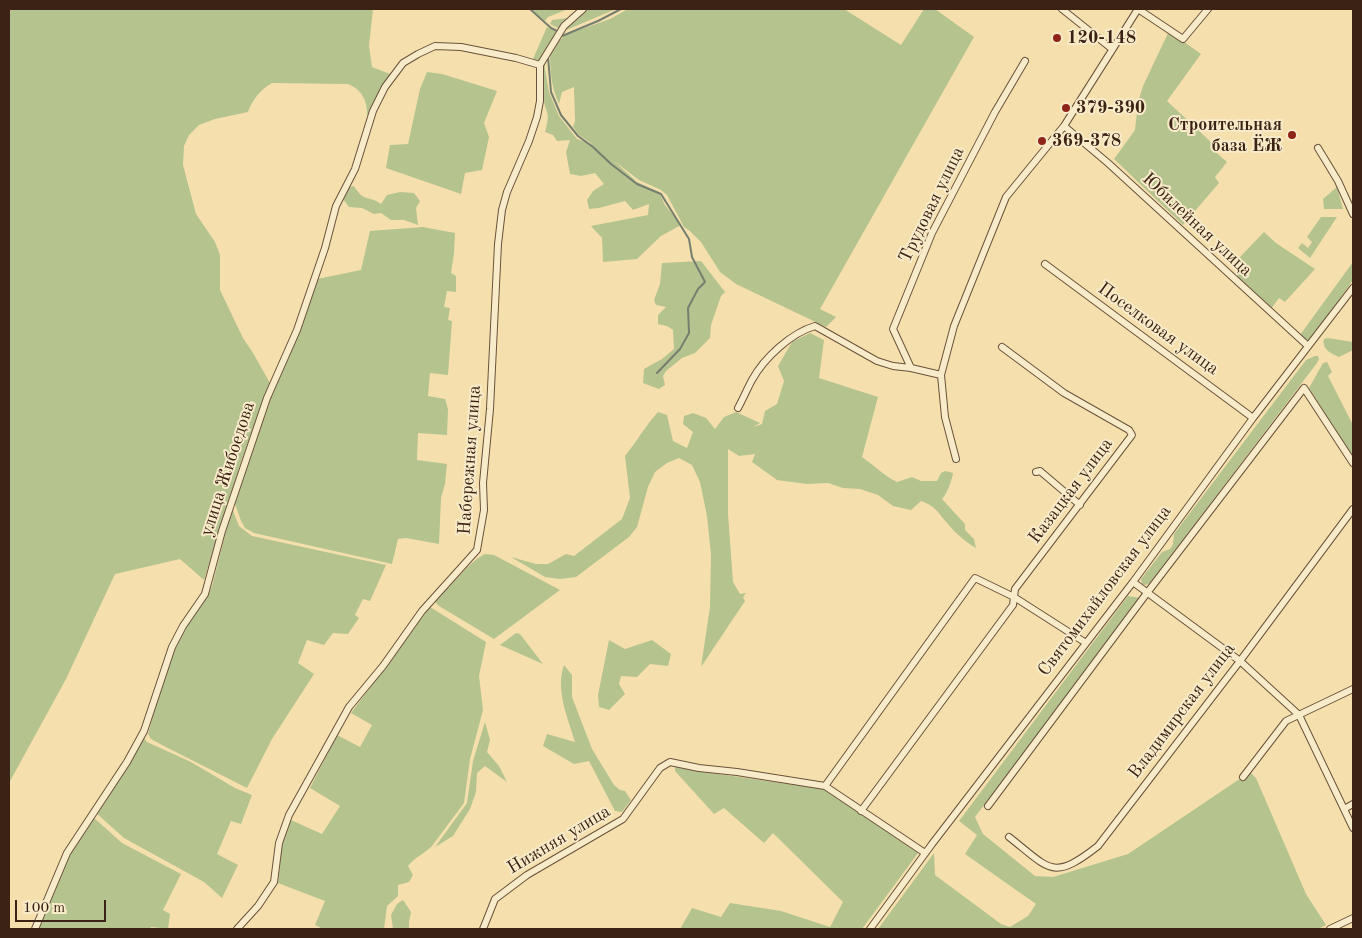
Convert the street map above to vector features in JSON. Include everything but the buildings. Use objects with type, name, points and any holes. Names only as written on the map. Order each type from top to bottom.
[{"type":"street","points":[[542,63],[564,26],[583,9]]},
{"type":"street","points":[[956,459],[945,418],[941,375],[954,326],[1006,197],[1064,126],[1138,9],[1183,39],[1208,9]]},
{"type":"street","points":[[1065,10],[1112,49]]},
{"type":"street","name":"улица Жибоедова","points":[[35,929],[67,852],[127,762],[144,731],[172,647],[183,626],[205,594],[222,531],[267,398],[297,330],[325,248],[336,206],[355,169],[373,111],[385,87],[403,64],[435,46],[461,47],[542,63]]},
{"type":"street","name":"Трудовая улица","points":[[911,368],[893,329],[932,233],[995,112],[1025,61]]},
{"type":"street","name":"Набережная улица","points":[[237,929],[258,906],[274,882],[279,843],[289,815],[349,707],[383,666],[422,611],[477,550],[484,510],[483,483],[490,409],[498,244],[502,210],[507,192],[537,117],[542,63]]},
{"type":"street","name":"Юбилейная улица","points":[[1064,126],[1115,169],[1308,346]]},
{"type":"street","points":[[1318,148],[1338,181],[1353,214]]},
{"type":"street","name":"Поселковая улица","points":[[1045,264],[1253,418]]},
{"type":"street","name":"Святомихайловская улица","points":[[870,929],[925,853],[1133,582],[1253,418],[1353,288]]},
{"type":"street","points":[[738,408],[753,378],[772,355],[787,341],[807,328],[814,326],[877,361],[941,375]]},
{"type":"street","name":"Казацкая улица","points":[[861,810],[1013,605],[1015,589],[1132,435],[1129,430],[1064,393],[1002,346]]},
{"type":"street","name":"Святомихайловская улица","points":[[988,806],[1147,593],[1304,388],[1353,463]]},
{"type":"street","points":[[1036,472],[1040,472],[1080,504]]},
{"type":"street","name":"Владимирская улица","points":[[1010,837],[1047,867],[1055,869],[1077,862],[1098,846],[1240,661],[1353,509]]},
{"type":"street","points":[[925,853],[825,786],[975,578],[1014,597],[1086,643]]},
{"type":"street","points":[[1133,582],[1240,661],[1299,715],[1353,828]]},
{"type":"street","points":[[1242,777],[1286,721],[1353,689]]},
{"type":"street","name":"Нижняя улица","points":[[482,929],[495,899],[527,875],[623,819],[660,768],[670,762],[825,786]]},
{"type":"street","points":[[1344,809],[1353,804]]},
{"type":"street","points":[[1330,929],[1353,918]]},
{"type":"green space","points":[[9,9],[373,9],[369,46],[372,67],[390,74],[367,116],[363,96],[347,84],[272,83],[257,95],[248,112],[215,119],[199,125],[189,135],[184,146],[183,165],[196,214],[215,242],[220,255],[220,290],[243,338],[270,383],[241,462],[204,580],[180,559],[115,574],[66,679],[9,783]]},
{"type":"green space","points":[[531,9],[568,9],[548,17],[545,21]]},
{"type":"green space","points":[[584,9],[616,9],[564,31],[550,24],[552,20],[568,18],[571,14]]},
{"type":"green space","points":[[628,9],[844,9],[901,45],[924,9],[935,9],[974,37],[820,309],[836,317],[826,327],[736,284],[720,272],[701,242],[684,227],[667,195],[661,190],[639,180],[614,161],[637,182],[659,192],[665,205],[681,225],[661,236],[637,259],[603,262],[602,238],[591,226],[648,215],[649,204],[633,210],[625,201],[589,209],[587,200],[593,191],[604,184],[595,173],[581,176],[570,174],[566,152],[570,140],[557,141],[553,135],[545,132],[548,116],[542,91],[542,74],[533,59],[547,27],[561,34],[545,50],[545,69],[549,92],[559,116],[577,139],[592,144],[579,135],[573,127],[575,121],[574,87],[562,92],[559,104],[554,91],[550,50],[565,35],[610,19]]},
{"type":"green space","points":[[1169,31],[1201,54],[1167,101],[1213,144],[1210,147],[1227,162],[1215,177],[1219,183],[1183,225],[1114,159],[1135,130],[1138,102],[1143,86]]},
{"type":"green space","points":[[427,72],[442,74],[497,91],[484,123],[489,137],[482,170],[465,173],[461,194],[386,168],[390,145],[408,144],[420,89]]},
{"type":"green space","points":[[354,186],[364,197],[381,204],[387,195],[400,192],[414,193],[420,201],[416,208],[418,225],[404,220],[391,220],[381,213],[374,214],[362,208],[349,207],[343,199],[349,187]]},
{"type":"green space","points":[[1337,187],[1343,209],[1324,209],[1323,199]]},
{"type":"green space","points":[[1321,217],[1337,217],[1310,258],[1298,248],[1302,243],[1308,248],[1312,242],[1307,237]]},
{"type":"green space","points":[[423,227],[455,233],[451,273],[456,276],[456,292],[447,291],[444,307],[450,308],[448,320],[452,321],[448,375],[430,373],[428,396],[445,399],[448,409],[447,435],[418,433],[417,460],[447,464],[445,484],[441,498],[439,544],[406,538],[398,539],[392,564],[254,533],[245,528],[234,501],[271,394],[317,279],[361,270],[370,231]]},
{"type":"green space","points":[[1264,232],[1276,243],[1315,269],[1285,302],[1279,298],[1270,310],[1235,275],[1245,264],[1239,258]]},
{"type":"green space","points":[[701,261],[725,292],[721,296],[711,325],[710,338],[695,353],[682,358],[666,371],[663,376],[665,385],[659,389],[643,383],[644,369],[662,359],[674,349],[673,330],[658,324],[658,315],[666,307],[656,305],[654,300],[660,284],[662,263]]},
{"type":"green space","points":[[1353,262],[1353,280],[1312,338],[1306,340],[1300,335]]},
{"type":"green space","points":[[810,333],[824,340],[819,378],[878,397],[862,457],[897,482],[912,477],[921,481],[937,481],[941,473],[945,471],[953,473],[949,487],[942,499],[965,524],[965,530],[974,539],[976,548],[951,528],[934,508],[921,501],[911,510],[893,506],[878,495],[860,489],[843,488],[828,483],[807,484],[777,480],[752,462],[755,454],[739,456],[728,449],[728,514],[733,582],[740,594],[746,593],[743,597],[745,601],[701,667],[710,607],[711,555],[707,516],[700,482],[692,465],[679,458],[667,463],[655,472],[648,487],[637,527],[629,537],[576,577],[560,579],[545,577],[511,557],[536,564],[548,564],[566,554],[574,556],[622,519],[630,498],[625,456],[658,412],[667,415],[673,441],[687,448],[693,432],[683,424],[684,416],[693,413],[706,418],[715,429],[724,417],[736,412],[760,423],[753,427],[762,424],[765,411],[777,404],[784,381],[778,366],[792,342]]},
{"type":"green space","points":[[1324,339],[1353,342],[1353,350],[1339,357],[1336,356],[1324,346]]},
{"type":"green space","points":[[1318,356],[1319,359],[1317,363],[1150,583],[1142,584],[1141,579],[1162,552],[1170,549],[1173,544],[1174,534],[1306,360]]},
{"type":"green space","points":[[1327,362],[1332,372],[1328,376],[1353,425],[1353,459],[1309,388],[1323,363]]},
{"type":"green space","points":[[232,508],[239,526],[252,536],[386,565],[370,601],[363,599],[355,615],[359,618],[348,634],[333,633],[324,645],[307,640],[298,663],[314,674],[272,739],[247,788],[151,739],[148,734],[161,686],[175,647],[186,627],[208,596],[212,586]]},
{"type":"green space","points":[[485,554],[494,555],[560,590],[494,639],[439,606],[434,601],[478,558]]},
{"type":"green space","points":[[1128,596],[1141,598],[975,817],[983,834],[1035,876],[1053,877],[1128,854],[1250,772],[1256,778],[1306,894],[1326,925],[1318,929],[878,929],[934,853],[935,875],[1001,924],[1010,927],[1028,916],[1036,904],[965,854],[977,835],[959,821]]},
{"type":"green space","points":[[430,607],[486,642],[479,676],[483,710],[470,759],[464,803],[432,846],[408,866],[413,875],[409,882],[398,885],[398,896],[387,906],[384,929],[323,929],[315,925],[325,901],[278,883],[282,842],[291,820],[322,834],[340,806],[310,788],[337,735],[360,747],[372,725],[351,713]]},
{"type":"green space","points":[[516,633],[520,634],[543,664],[500,645]]},
{"type":"green space","points":[[609,640],[625,649],[652,640],[671,654],[668,666],[650,664],[637,677],[621,676],[619,684],[625,694],[609,710],[599,707],[598,695]]},
{"type":"green space","points":[[564,665],[572,675],[572,697],[592,749],[614,785],[620,790],[625,791],[631,800],[622,812],[615,811],[589,761],[574,764],[543,746],[547,734],[575,742],[562,694],[561,684]]},
{"type":"green space","points":[[485,722],[490,740],[487,752],[499,766],[507,782],[485,766],[477,773],[476,792],[470,809],[453,836],[435,847],[467,803],[473,761]]},
{"type":"green space","points":[[143,736],[147,742],[191,762],[235,788],[252,795],[241,824],[231,821],[217,854],[238,865],[222,898],[204,882],[124,838],[95,812]]},
{"type":"green space","points":[[675,766],[823,789],[918,853],[862,929],[680,929],[692,908],[721,917],[730,903],[781,911],[830,927],[843,902],[773,833],[764,843],[724,808],[714,814],[675,771]]},
{"type":"green space","points":[[93,817],[122,843],[181,874],[163,910],[170,914],[168,929],[151,927],[150,929],[38,929],[69,855]]},
{"type":"green space","points":[[403,900],[411,912],[409,929],[393,929],[391,915],[397,904]]},
{"type":"waterway","points":[[530,9],[551,28],[559,32]]},
{"type":"waterway","points":[[562,36],[621,9]]},
{"type":"waterway","points":[[548,57],[551,92],[561,115],[578,136],[611,164],[637,184],[661,194],[689,239],[692,257],[705,282],[698,289],[688,308],[689,333],[680,349],[657,373]]},
{"type":"place","name":"120-148","points":[[1057,38]]},
{"type":"place","name":"379-390","points":[[1066,108]]},
{"type":"place","name":"Строительная база ЁЖ","points":[[1292,135]]},
{"type":"place","name":"369-378","points":[[1042,141]]}]
